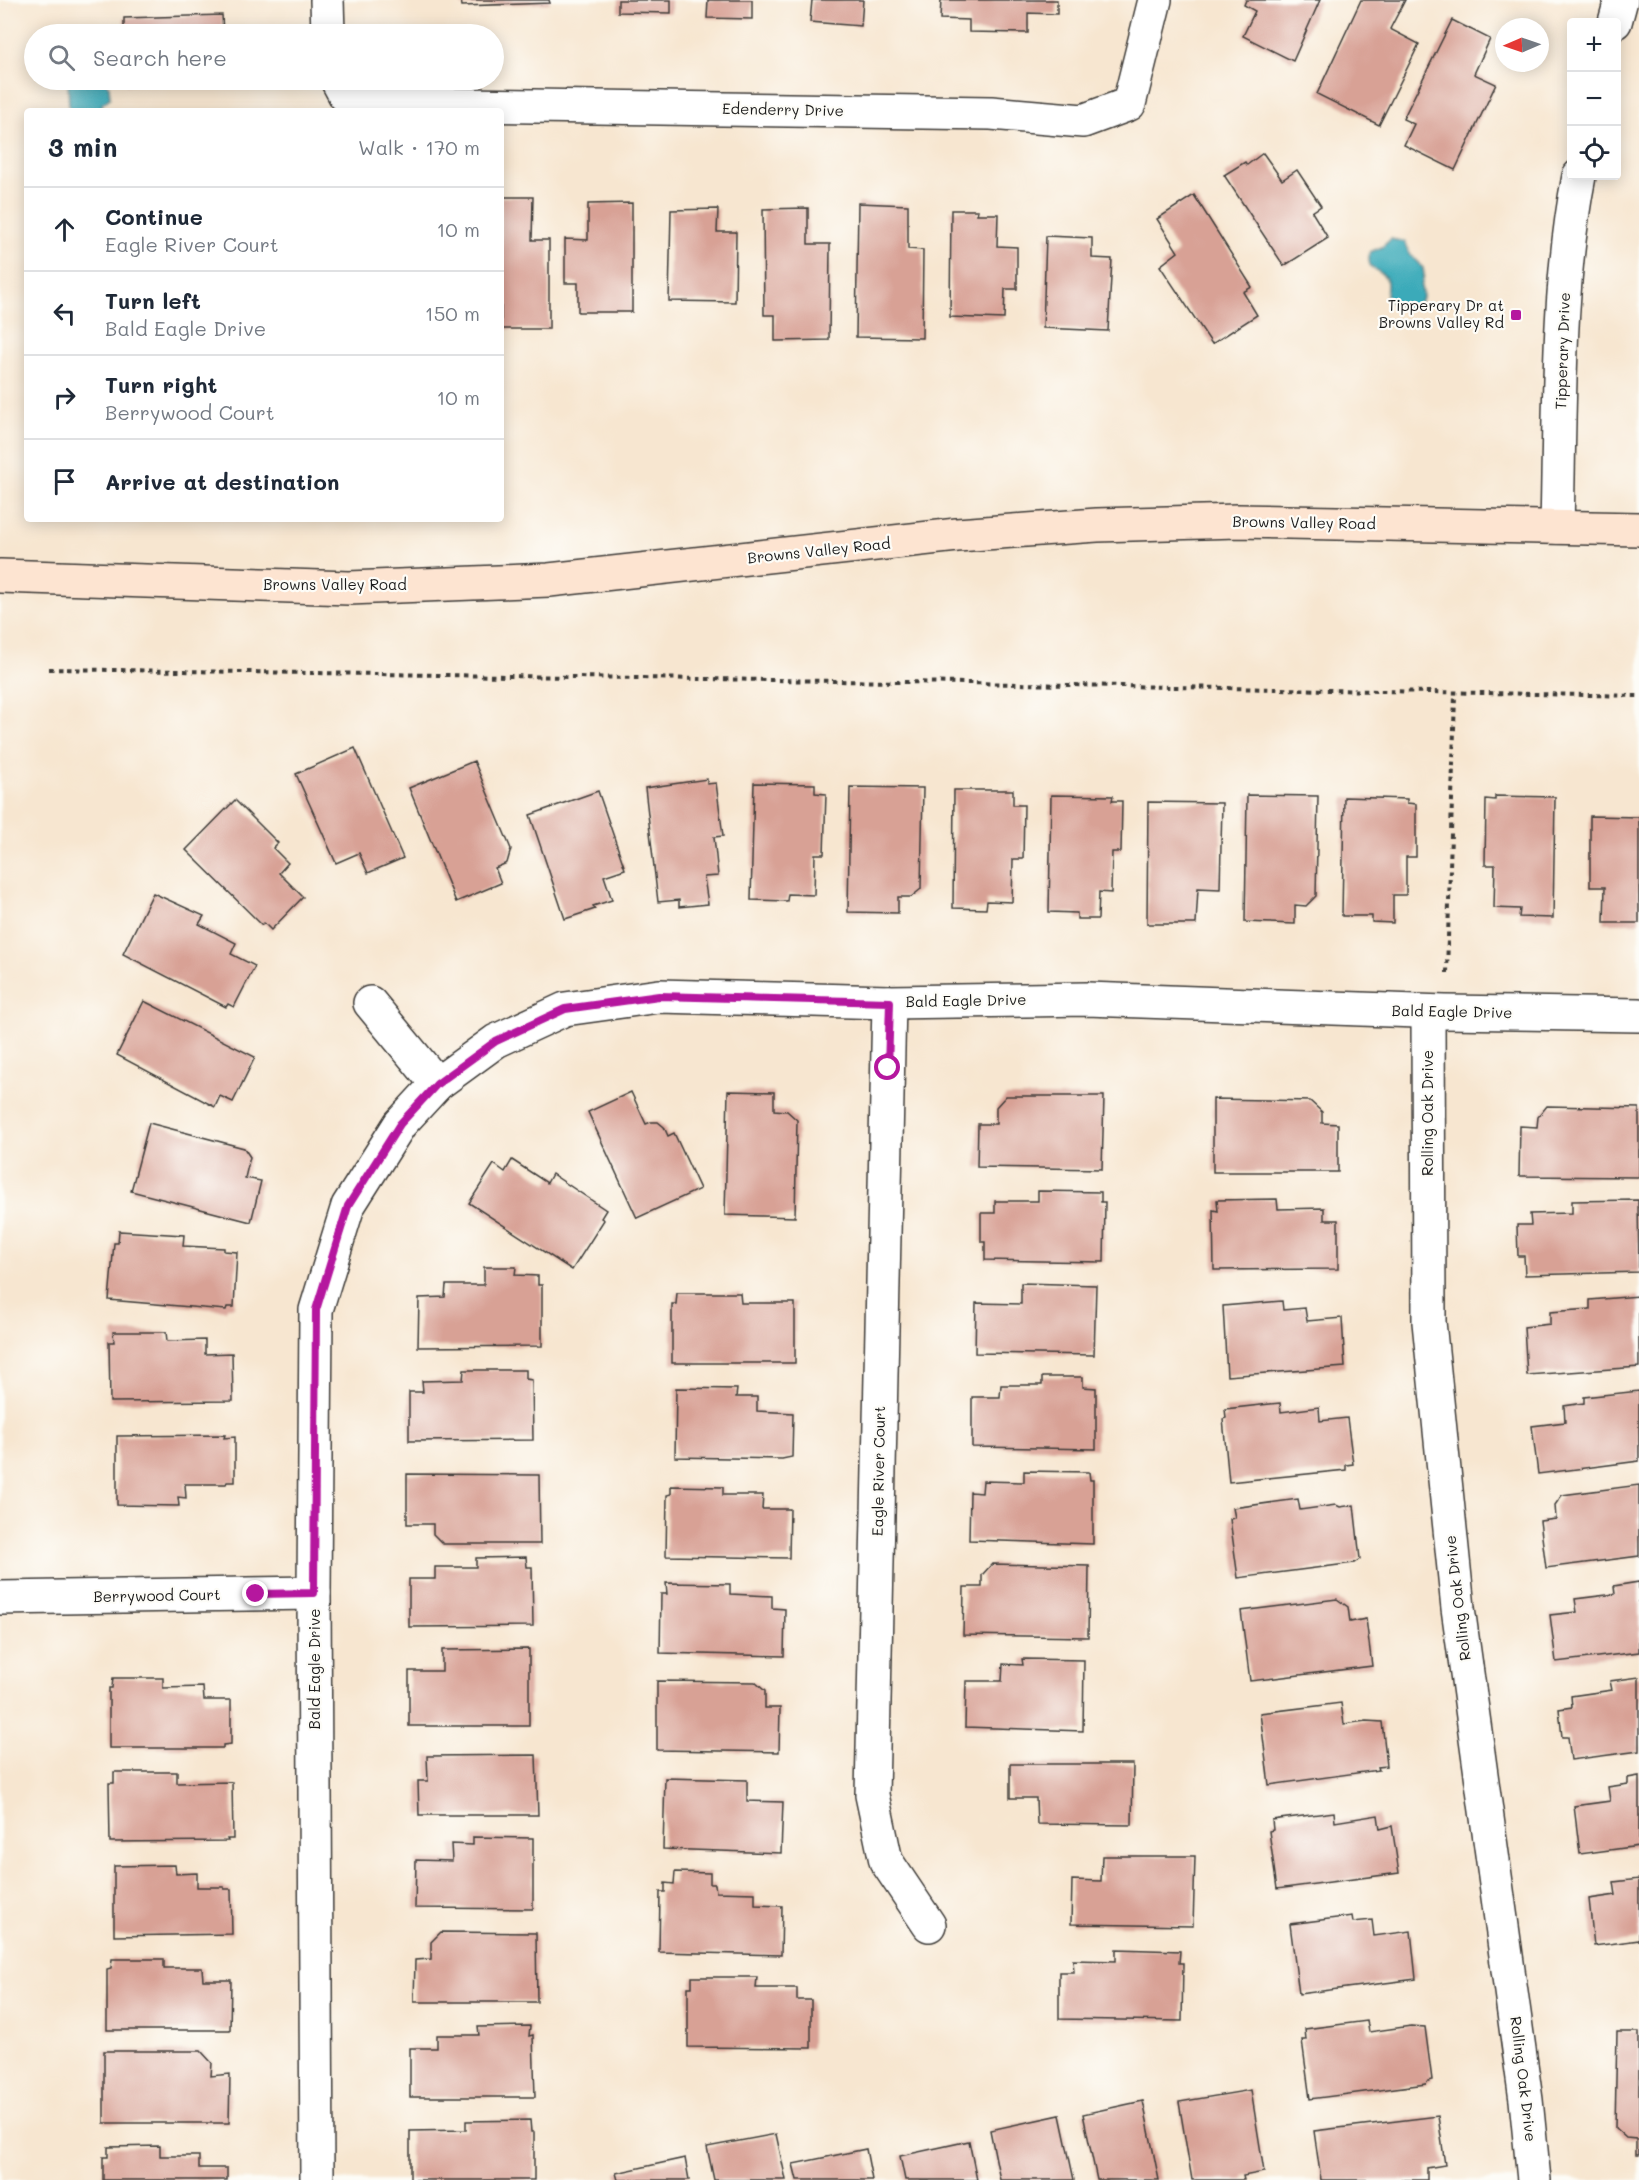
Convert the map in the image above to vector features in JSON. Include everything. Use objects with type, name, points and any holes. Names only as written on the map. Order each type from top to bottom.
[{"type":"main road","name":"Browns Valley Road","points":[[0,576],[349,588],[549,580],[957,536],[1097,525],[1238,521],[1639,529]]},
{"type":"street","points":[[327,0],[328,24]]},
{"type":"street","name":"Edenderry Drive","points":[[343,90],[345,95],[395,104],[991,113],[1083,121],[1129,104],[1155,0]]},
{"type":"street","points":[[1616,18],[1621,0]]},
{"type":"street","name":"Tipperary Drive","points":[[1557,527],[1563,312],[1573,208],[1578,180]]},
{"type":"street","name":"Bald Eagle Drive","points":[[317,2180],[314,1593],[316,1310],[348,1206],[400,1124],[437,1084],[496,1041],[565,1009],[659,996],[890,1002],[1087,999],[1436,1012],[1639,1015]]},
{"type":"street","name":"Eagle River Court","points":[[890,1002],[872,1795],[886,1861],[928,1926]]},
{"type":"street","points":[[370,1003],[437,1084]]},
{"type":"street","name":"Rolling Oak Drive","points":[[1436,1012],[1429,1322],[1458,1608],[1525,2088],[1534,2180]]},
{"type":"street","name":"Berrywood Court","points":[[0,1598],[314,1593]]},
{"type":"path","points":[[49,669],[955,682],[1639,696]]},
{"type":"path","points":[[1436,1012],[1455,694]]},
{"type":"water","points":[[68,90],[109,90],[110,98],[102,104],[103,108],[69,108]]},
{"type":"water","points":[[1391,239],[1405,242],[1409,253],[1423,268],[1421,287],[1423,296],[1411,308],[1401,307],[1386,299],[1386,279],[1370,264],[1370,252],[1382,247]]},
{"type":"building","points":[[461,0],[549,0],[550,3],[462,6]]},
{"type":"building","points":[[618,0],[671,0],[671,13],[618,12]]},
{"type":"building","points":[[708,0],[752,0],[752,19],[707,18]]},
{"type":"building","points":[[812,0],[863,0],[861,26],[810,22]]},
{"type":"building","points":[[941,0],[1057,0],[1057,14],[1028,13],[1028,33],[969,32],[969,20],[940,19]]},
{"type":"building","points":[[1246,0],[1320,0],[1293,61],[1243,36],[1255,11],[1244,5]]},
{"type":"building","points":[[1361,0],[1405,0],[1390,29],[1419,44],[1379,125],[1317,94]]},
{"type":"building","points":[[222,15],[222,24],[124,24],[124,18]]},
{"type":"building","points":[[1452,20],[1490,39],[1474,74],[1496,84],[1455,170],[1404,145],[1414,124],[1403,119]]},
{"type":"building","points":[[1263,153],[1282,180],[1297,170],[1321,206],[1312,212],[1328,238],[1284,266],[1224,175],[1245,162],[1247,165]]},
{"type":"building","points":[[1194,195],[1252,287],[1243,292],[1257,315],[1212,344],[1160,266],[1178,252],[1157,219]]},
{"type":"building","points":[[504,197],[533,197],[532,240],[549,240],[549,329],[504,329]]},
{"type":"building","points":[[632,203],[632,312],[578,312],[578,283],[565,283],[565,239],[588,240],[588,204]]},
{"type":"building","points":[[858,203],[908,205],[908,249],[923,250],[922,338],[856,337]]},
{"type":"building","points":[[808,208],[808,244],[830,244],[829,340],[775,341],[775,315],[764,315],[763,209]]},
{"type":"building","points":[[718,209],[717,232],[736,232],[735,302],[669,301],[671,210]]},
{"type":"building","points":[[951,210],[978,210],[977,214],[998,214],[997,246],[1017,247],[1017,289],[1005,289],[1004,319],[950,317]]},
{"type":"building","points":[[1046,236],[1092,238],[1092,258],[1112,259],[1108,331],[1043,328]]},
{"type":"building","points":[[355,748],[403,858],[368,873],[359,853],[336,863],[296,774]]},
{"type":"building","points":[[474,761],[511,849],[507,863],[495,868],[501,883],[456,902],[409,788]]},
{"type":"building","points":[[707,779],[707,784],[716,783],[723,836],[714,837],[718,876],[704,877],[708,904],[679,907],[679,900],[658,902],[645,788]]},
{"type":"building","points":[[754,783],[815,784],[815,793],[826,794],[824,854],[815,854],[814,895],[788,894],[787,901],[751,900]]},
{"type":"building","points":[[850,787],[923,788],[921,889],[911,897],[898,897],[898,913],[848,912]]},
{"type":"building","points":[[954,790],[1013,790],[1013,805],[1024,805],[1023,859],[1013,859],[1012,902],[987,901],[986,909],[953,908]]},
{"type":"building","points":[[598,791],[625,869],[604,876],[612,900],[593,906],[595,909],[565,919],[530,815]]},
{"type":"building","points":[[1051,795],[1113,796],[1112,801],[1122,801],[1121,852],[1112,852],[1111,893],[1099,892],[1098,919],[1077,919],[1077,913],[1049,912]]},
{"type":"building","points":[[1247,795],[1318,796],[1316,896],[1306,906],[1295,905],[1295,924],[1245,922]]},
{"type":"building","points":[[1495,796],[1555,797],[1553,918],[1519,917],[1520,909],[1494,908],[1495,865],[1485,865],[1486,799],[1495,800]]},
{"type":"building","points":[[1344,797],[1407,799],[1407,803],[1416,804],[1416,857],[1406,857],[1406,895],[1393,895],[1393,923],[1372,922],[1372,916],[1342,916]]},
{"type":"building","points":[[235,800],[278,843],[273,848],[288,863],[279,873],[303,897],[271,930],[264,923],[262,925],[186,850]]},
{"type":"building","points":[[1148,802],[1222,803],[1220,889],[1198,888],[1196,924],[1147,924]]},
{"type":"building","points":[[1590,816],[1639,817],[1639,923],[1604,923],[1605,887],[1590,887]]},
{"type":"building","points":[[153,893],[204,916],[199,924],[236,943],[231,954],[255,966],[234,1007],[228,1004],[226,1007],[123,954]]},
{"type":"building","points":[[144,1001],[255,1057],[233,1102],[220,1096],[215,1107],[117,1055]]},
{"type":"building","points":[[728,1091],[774,1092],[774,1110],[787,1111],[797,1120],[795,1217],[725,1215]]},
{"type":"building","points":[[631,1092],[646,1124],[658,1122],[664,1127],[668,1136],[674,1133],[700,1189],[637,1218],[588,1112]]},
{"type":"building","points":[[1006,1096],[1104,1096],[1102,1169],[977,1167],[978,1124],[996,1124],[996,1107]]},
{"type":"building","points":[[1213,1099],[1310,1101],[1322,1112],[1322,1123],[1338,1124],[1338,1172],[1213,1172]]},
{"type":"building","points":[[1547,1106],[1639,1108],[1639,1177],[1519,1176],[1520,1126],[1537,1127],[1538,1117]]},
{"type":"building","points":[[149,1123],[244,1148],[250,1157],[245,1178],[261,1181],[251,1222],[131,1191]]},
{"type":"building","points":[[512,1160],[547,1183],[552,1174],[606,1210],[601,1218],[604,1220],[572,1270],[469,1203],[494,1164],[505,1172]]},
{"type":"building","points":[[1038,1191],[1101,1192],[1101,1202],[1105,1202],[1104,1262],[985,1260],[985,1242],[981,1242],[981,1213],[995,1213],[995,1201],[1038,1201]]},
{"type":"building","points":[[1277,1199],[1278,1209],[1324,1208],[1324,1220],[1338,1220],[1338,1269],[1214,1270],[1213,1210],[1218,1211],[1217,1200]]},
{"type":"building","points":[[1638,1200],[1639,1272],[1525,1275],[1524,1256],[1518,1256],[1517,1225],[1531,1225],[1530,1214],[1572,1213],[1572,1201]]},
{"type":"building","points":[[119,1231],[184,1235],[183,1246],[224,1248],[224,1251],[237,1252],[234,1307],[227,1307],[226,1310],[109,1300],[114,1243],[118,1243]]},
{"type":"building","points":[[484,1267],[516,1267],[515,1275],[538,1276],[538,1285],[542,1285],[542,1346],[418,1347],[419,1298],[445,1297],[446,1285],[484,1285]]},
{"type":"building","points":[[1021,1283],[1096,1285],[1094,1355],[975,1353],[976,1303],[1021,1304]]},
{"type":"building","points":[[677,1293],[740,1293],[741,1303],[795,1303],[795,1363],[672,1363],[672,1304],[676,1304]]},
{"type":"building","points":[[1639,1296],[1639,1367],[1527,1375],[1524,1327],[1550,1324],[1550,1312],[1590,1309],[1590,1300]]},
{"type":"building","points":[[1282,1301],[1283,1310],[1305,1308],[1307,1321],[1342,1318],[1345,1367],[1227,1376],[1223,1306]]},
{"type":"building","points":[[113,1332],[166,1332],[167,1341],[205,1340],[205,1354],[232,1353],[233,1401],[110,1402],[109,1342],[114,1342]]},
{"type":"building","points":[[464,1370],[526,1370],[526,1379],[532,1380],[533,1440],[409,1441],[409,1392],[423,1392],[422,1381],[463,1380]]},
{"type":"building","points":[[1042,1377],[1083,1377],[1083,1387],[1096,1388],[1096,1449],[972,1447],[972,1397],[1000,1397],[1001,1385],[1042,1385]]},
{"type":"building","points":[[676,1388],[737,1389],[736,1397],[757,1397],[757,1411],[793,1413],[792,1457],[782,1459],[675,1457]]},
{"type":"building","points":[[1639,1391],[1639,1461],[1538,1474],[1532,1426],[1565,1422],[1564,1406],[1584,1403],[1584,1397]]},
{"type":"building","points":[[1280,1403],[1281,1412],[1319,1407],[1320,1421],[1347,1418],[1353,1464],[1346,1465],[1346,1470],[1229,1482],[1223,1419],[1226,1418],[1225,1409]]},
{"type":"building","points":[[225,1435],[224,1438],[235,1437],[235,1482],[185,1484],[186,1498],[178,1497],[179,1506],[117,1505],[117,1436]]},
{"type":"building","points":[[1024,1471],[1089,1472],[1090,1480],[1093,1480],[1093,1544],[969,1540],[970,1492],[982,1493],[983,1481],[1024,1482]]},
{"type":"building","points":[[407,1474],[539,1475],[540,1544],[443,1544],[433,1534],[433,1524],[407,1524]]},
{"type":"building","points":[[1639,1485],[1639,1556],[1546,1568],[1540,1521],[1556,1519],[1555,1505],[1562,1495]]},
{"type":"building","points":[[671,1486],[723,1487],[723,1495],[763,1495],[762,1509],[790,1509],[789,1558],[666,1556],[667,1495],[671,1494]]},
{"type":"building","points":[[1298,1499],[1300,1510],[1354,1505],[1360,1559],[1354,1563],[1238,1578],[1230,1519],[1235,1518],[1233,1508]]},
{"type":"building","points":[[526,1557],[527,1567],[532,1567],[533,1626],[409,1627],[409,1579],[435,1579],[435,1567],[476,1567],[476,1558]]},
{"type":"building","points":[[992,1564],[1089,1566],[1088,1637],[963,1635],[964,1587],[982,1587],[982,1575]]},
{"type":"building","points":[[1639,1582],[1639,1652],[1556,1662],[1550,1615],[1577,1612],[1575,1599],[1615,1594],[1614,1586]]},
{"type":"building","points":[[666,1583],[730,1584],[730,1594],[772,1596],[772,1608],[785,1609],[784,1656],[660,1653],[661,1594],[667,1594]]},
{"type":"building","points":[[1337,1599],[1348,1607],[1350,1622],[1366,1619],[1372,1666],[1250,1681],[1241,1611]]},
{"type":"building","points":[[529,1649],[529,1726],[409,1726],[409,1671],[442,1671],[442,1650]]},
{"type":"building","points":[[1022,1659],[1084,1660],[1083,1731],[965,1727],[966,1681],[1002,1681],[1003,1664],[1023,1665]]},
{"type":"building","points":[[1639,1677],[1639,1751],[1571,1760],[1568,1737],[1562,1737],[1559,1709],[1572,1707],[1571,1696],[1612,1690],[1610,1681]]},
{"type":"building","points":[[113,1678],[163,1678],[163,1688],[203,1687],[204,1700],[231,1700],[231,1744],[223,1745],[223,1748],[109,1748],[109,1688],[112,1688]]},
{"type":"building","points":[[657,1681],[755,1682],[765,1691],[765,1708],[780,1708],[779,1752],[657,1750]]},
{"type":"building","points":[[1341,1703],[1344,1724],[1366,1721],[1382,1722],[1387,1766],[1378,1767],[1379,1770],[1269,1785],[1260,1713]]},
{"type":"building","points":[[536,1755],[538,1815],[419,1815],[418,1781],[428,1781],[427,1756]]},
{"type":"building","points":[[1010,1764],[1133,1764],[1132,1825],[1037,1824],[1036,1798],[1010,1798]]},
{"type":"building","points":[[114,1772],[177,1772],[177,1783],[232,1782],[233,1839],[227,1839],[228,1841],[110,1842],[109,1783],[114,1783]]},
{"type":"building","points":[[1639,1776],[1639,1846],[1580,1854],[1574,1806],[1610,1801],[1608,1787],[1628,1784],[1628,1778]]},
{"type":"building","points":[[665,1778],[747,1780],[747,1801],[783,1802],[781,1853],[663,1849]]},
{"type":"building","points":[[1334,1812],[1335,1822],[1378,1815],[1380,1829],[1392,1826],[1399,1873],[1277,1889],[1269,1831],[1273,1830],[1272,1820]]},
{"type":"building","points":[[473,1837],[533,1838],[533,1909],[415,1908],[416,1860],[452,1861],[451,1844],[473,1845]]},
{"type":"building","points":[[1102,1856],[1195,1856],[1193,1926],[1071,1924],[1072,1880],[1101,1881]]},
{"type":"building","points":[[175,1865],[176,1874],[197,1873],[197,1887],[231,1889],[232,1934],[114,1936],[114,1866]]},
{"type":"building","points":[[675,1872],[710,1873],[710,1884],[715,1884],[716,1892],[755,1893],[755,1905],[782,1906],[781,1955],[659,1952],[660,1892],[665,1892],[665,1883],[674,1884]]},
{"type":"building","points":[[1639,1879],[1639,1940],[1594,1946],[1589,1899],[1616,1895],[1614,1882]]},
{"type":"building","points":[[1352,1916],[1353,1922],[1372,1920],[1374,1936],[1411,1931],[1416,1979],[1299,1994],[1290,1924]]},
{"type":"building","points":[[441,1932],[536,1933],[537,2002],[414,2002],[415,1960],[431,1959],[431,1942]]},
{"type":"building","points":[[1116,1949],[1180,1951],[1179,1963],[1183,1963],[1182,2021],[1059,2019],[1059,1972],[1074,1972],[1073,1960],[1116,1961]]},
{"type":"building","points":[[112,1959],[164,1959],[164,1968],[202,1968],[203,1980],[231,1980],[230,2030],[107,2030],[107,1969],[111,1968]]},
{"type":"building","points":[[692,1977],[757,1977],[756,1988],[797,1988],[797,2000],[811,2000],[811,2048],[688,2047],[688,1987],[692,1987]]},
{"type":"building","points":[[1367,2021],[1369,2032],[1411,2026],[1425,2027],[1432,2080],[1426,2084],[1310,2099],[1302,2040],[1306,2040],[1305,2029]]},
{"type":"building","points":[[530,2026],[529,2036],[533,2035],[535,2097],[410,2097],[410,2048],[437,2048],[437,2035],[479,2035],[478,2027]]},
{"type":"building","points":[[1617,2032],[1639,2032],[1639,2155],[1636,2155],[1636,2139],[1626,2138],[1615,2128]]},
{"type":"building","points":[[104,2051],[201,2051],[212,2063],[211,2076],[230,2074],[229,2123],[104,2123]]},
{"type":"building","points":[[1251,2090],[1264,2172],[1243,2176],[1244,2180],[1192,2180],[1179,2102]]},
{"type":"building","points":[[1143,2101],[1159,2180],[1097,2180],[1083,2114]]},
{"type":"building","points":[[1060,2115],[1074,2180],[1000,2180],[990,2130]]},
{"type":"building","points":[[1438,2116],[1445,2165],[1427,2168],[1427,2180],[1321,2180],[1314,2131]]},
{"type":"building","points":[[530,2120],[531,2132],[534,2132],[534,2180],[410,2180],[410,2131],[466,2130],[466,2121]]},
{"type":"building","points":[[776,2134],[786,2180],[714,2180],[707,2147]]},
{"type":"building","points":[[969,2141],[977,2180],[905,2180],[900,2156]]},
{"type":"building","points":[[160,2146],[160,2156],[199,2156],[199,2168],[227,2168],[227,2180],[103,2180],[103,2157],[108,2157],[108,2147]]},
{"type":"building","points":[[866,2149],[872,2180],[797,2180],[793,2164]]},
{"type":"building","points":[[685,2158],[689,2180],[618,2180],[616,2173]]},
{"type":"place","name":"Tipperary Dr at Browns Valley Rd","points":[[1516,315]]},
{"type":"route","points":[[256,1594],[314,1593],[316,1310],[348,1206],[400,1124],[437,1084],[496,1041],[565,1009],[659,996],[890,1002],[888,1068]]}]
